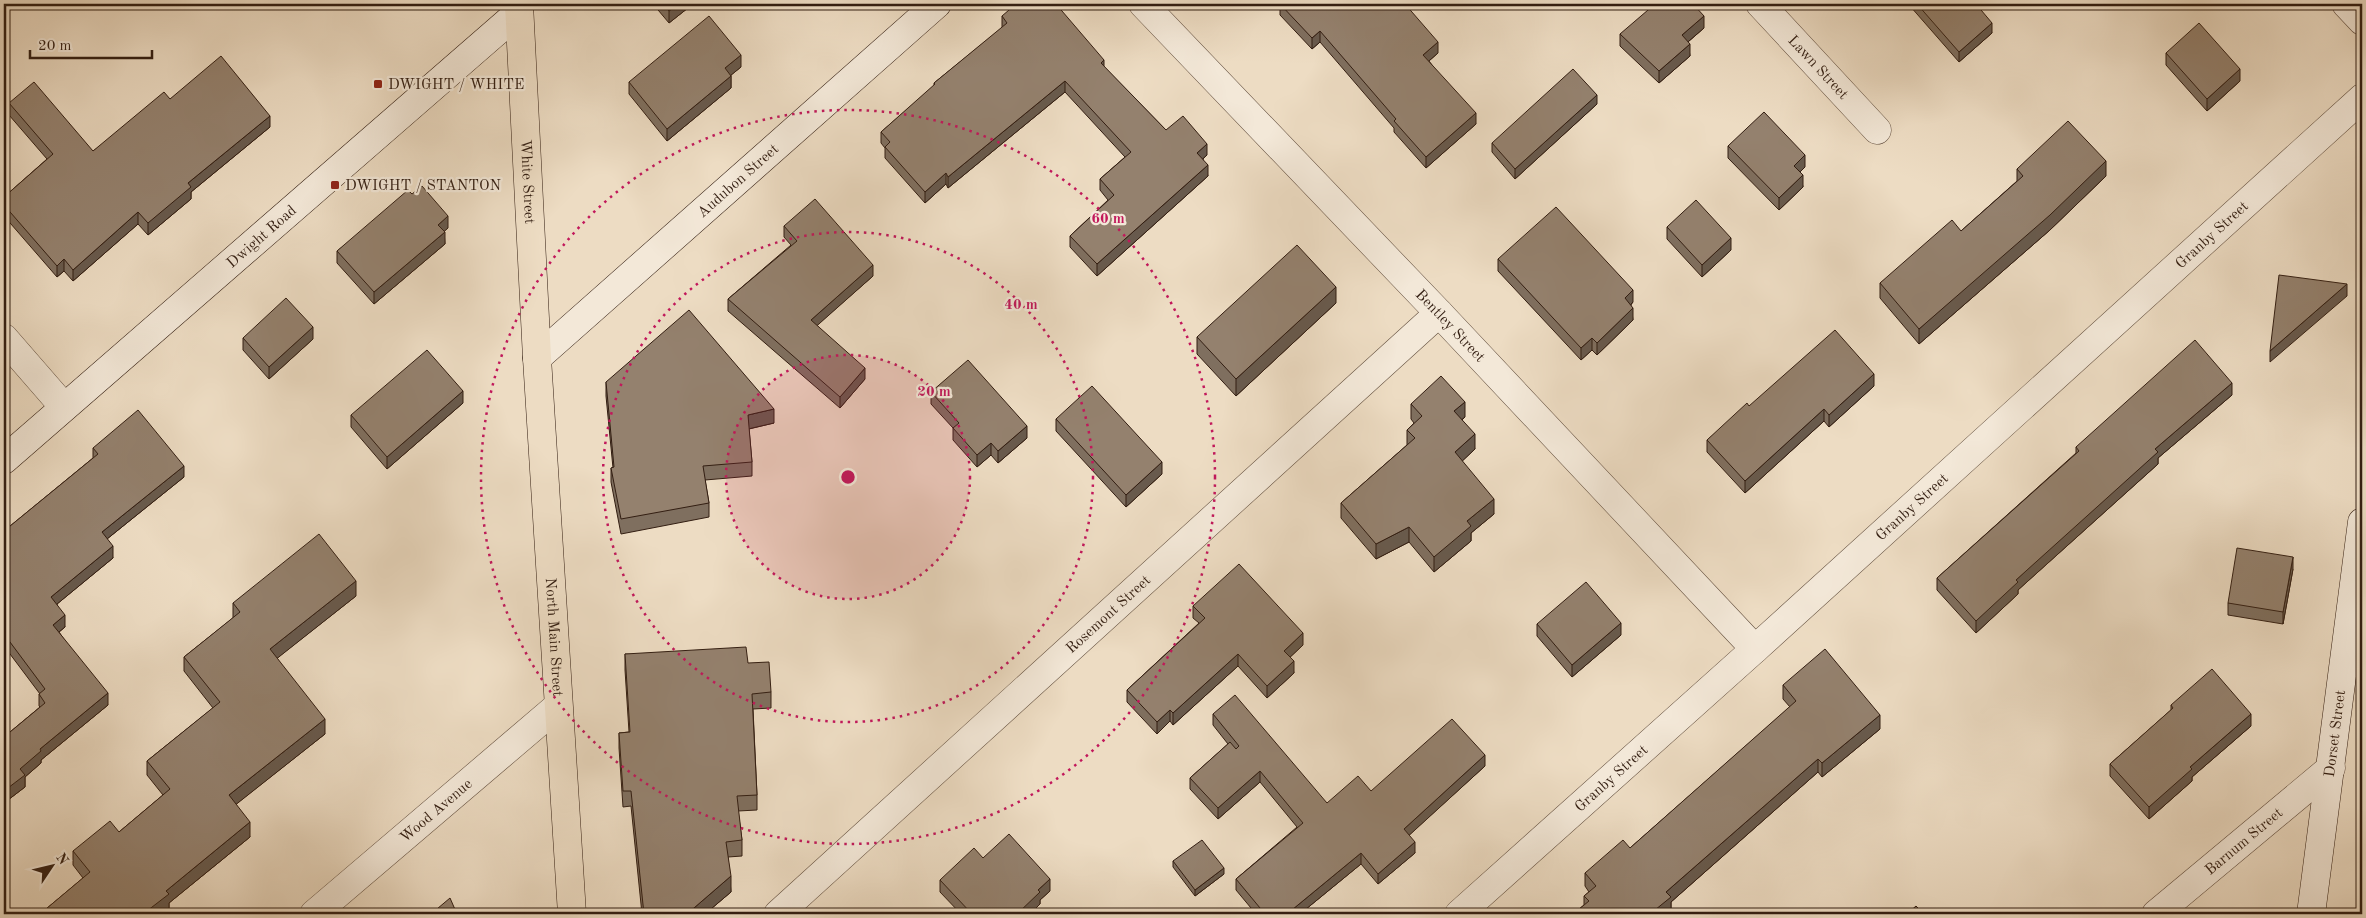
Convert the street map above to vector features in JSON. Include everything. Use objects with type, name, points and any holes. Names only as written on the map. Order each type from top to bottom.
[{"type":"main road","name":"White Street","points":[[519,8],[537,358]]},
{"type":"main road","name":"North Main Street","points":[[537,358],[572,914]]},
{"type":"street","name":"Audubon Street","points":[[537,358],[936,4]]},
{"type":"street","name":"Bentley Street","points":[[1142,4],[1439,313],[1755,649]]},
{"type":"street","name":"Lawn Street","points":[[1760,4],[1877,130]]},
{"type":"street","points":[[2346,4],[2362,20]]},
{"type":"street","name":"Dwight Road","points":[[4,460],[519,8]]},
{"type":"street","name":"Granby Street","points":[[1459,914],[1755,649],[2362,98]]},
{"type":"street","name":"Rosemont Street","points":[[778,914],[1439,313]]},
{"type":"street","points":[[4,338],[64,407]]},
{"type":"street","name":"Dorset Street","points":[[2311,914],[2362,522]]},
{"type":"street","name":"Wood Avenue","points":[[314,914],[558,706]]},
{"type":"street","name":"Barnum Street","points":[[2156,914],[2331,768]]},
{"type":"building","points":[[662,4],[678,4],[669,11]]},
{"type":"building","points":[[1016,4],[1056,4],[1104,60],[1101,63],[1166,130],[1183,116],[1207,144],[1197,153],[1208,165],[1097,264],[1070,236],[1114,195],[1100,179],[1131,152],[1065,81],[948,177],[946,173],[925,192],[885,147],[890,142],[881,132],[934,83],[1007,23],[1002,16]]},
{"type":"building","points":[[1280,4],[1405,4],[1438,42],[1423,55],[1476,113],[1426,157],[1394,121],[1396,119],[1320,31],[1312,38]]},
{"type":"building","points":[[1655,4],[1693,4],[1704,16],[1682,35],[1690,44],[1659,71],[1620,34]]},
{"type":"building","points":[[1917,4],[1976,4],[1992,23],[1959,52]]},
{"type":"building","points":[[709,16],[741,55],[725,68],[731,76],[667,129],[629,82]]},
{"type":"building","points":[[2199,23],[2240,69],[2207,99],[2166,53]]},
{"type":"building","points":[[221,56],[270,116],[188,183],[191,187],[148,223],[138,212],[73,270],[64,259],[57,266],[4,205],[4,197],[53,154],[9,103],[34,82],[93,151],[164,92],[170,99]]},
{"type":"building","points":[[1573,69],[1597,95],[1515,169],[1492,143]]},
{"type":"building","points":[[1764,112],[1805,155],[1794,166],[1803,175],[1779,198],[1728,146]]},
{"type":"building","points":[[2068,121],[2106,161],[2050,215],[1919,329],[1880,283],[1952,220],[1961,231],[2023,176],[2017,169]]},
{"type":"building","points":[[422,186],[448,216],[438,225],[445,232],[374,292],[337,251],[408,190],[412,194]]},
{"type":"building","points":[[815,199],[873,265],[811,320],[865,368],[840,397],[728,299],[797,241],[784,226]]},
{"type":"building","points":[[1696,200],[1731,238],[1702,265],[1667,227]]},
{"type":"building","points":[[1556,207],[1633,290],[1625,298],[1633,308],[1597,343],[1592,338],[1581,348],[1498,259]]},
{"type":"building","points":[[1297,245],[1336,287],[1236,379],[1197,337]]},
{"type":"building","points":[[2279,275],[2347,284],[2270,351]]},
{"type":"building","points":[[286,298],[313,327],[269,367],[243,338]]},
{"type":"building","points":[[689,310],[774,409],[748,415],[752,462],[703,466],[709,503],[621,519],[611,468],[614,467],[606,382]]},
{"type":"building","points":[[1835,330],[1874,374],[1829,415],[1824,409],[1745,481],[1707,440],[1747,403],[1749,406]]},
{"type":"building","points":[[2195,340],[2232,383],[2155,449],[2158,452],[2016,580],[2018,582],[1976,621],[1937,578],[2079,451],[2076,447]]},
{"type":"building","points":[[427,350],[463,391],[387,457],[351,415]]},
{"type":"building","points":[[968,360],[1027,426],[998,451],[991,443],[977,455],[953,428],[959,423],[931,392]]},
{"type":"building","points":[[1441,376],[1465,402],[1454,411],[1475,434],[1455,452],[1494,499],[1467,521],[1471,526],[1434,557],[1409,527],[1376,544],[1341,503],[1415,438],[1407,430],[1422,416],[1411,404]]},
{"type":"building","points":[[1092,386],[1162,462],[1126,495],[1056,419]]},
{"type":"building","points":[[138,410],[184,466],[102,532],[113,546],[51,597],[65,615],[53,625],[108,693],[40,749],[41,751],[20,769],[25,775],[4,791],[4,737],[45,703],[39,694],[45,689],[4,634],[4,531],[98,454],[93,448]]},
{"type":"building","points":[[319,534],[356,581],[270,649],[325,719],[229,795],[250,822],[166,891],[169,894],[143,914],[132,914],[128,910],[121,914],[40,914],[90,872],[73,851],[110,821],[119,832],[170,789],[147,761],[220,702],[184,657],[240,612],[233,603]]},
{"type":"building","points":[[2237,548],[2293,557],[2283,612],[2228,603]]},
{"type":"building","points":[[1239,564],[1303,633],[1284,651],[1294,661],[1267,686],[1238,654],[1173,713],[1170,710],[1157,722],[1127,690],[1205,618],[1193,606]]},
{"type":"building","points":[[1586,582],[1621,623],[1572,665],[1537,624]]},
{"type":"building","points":[[746,647],[748,663],[769,662],[771,692],[752,694],[757,795],[737,796],[742,840],[726,842],[731,876],[687,914],[644,914],[631,791],[623,791],[619,733],[630,732],[625,654]]},
{"type":"building","points":[[1825,649],[1880,715],[1822,763],[1818,759],[1666,892],[1671,897],[1650,914],[1573,914],[1589,901],[1584,896],[1596,886],[1585,873],[1623,840],[1630,848],[1796,701],[1783,685]]},
{"type":"building","points":[[2212,669],[2251,714],[2190,767],[2192,769],[2149,807],[2110,764],[2173,708],[2171,705]]},
{"type":"building","points":[[1235,695],[1327,803],[1358,776],[1371,791],[1452,719],[1485,755],[1404,829],[1415,842],[1378,874],[1361,853],[1287,914],[1265,914],[1236,879],[1303,823],[1260,771],[1218,808],[1190,778],[1230,742],[1236,749],[1239,746],[1213,714]]},
{"type":"building","points":[[1009,834],[1050,879],[1038,890],[1040,892],[1017,914],[972,914],[940,880],[974,848],[983,858]]},
{"type":"building","points":[[1202,840],[1224,868],[1195,890],[1173,861]]},
{"type":"building","points":[[450,898],[457,914],[431,914]]},
{"type":"building","points":[[1916,906],[1924,914],[1907,914]]},
{"type":"place","name":"DWIGHT / WHITE","points":[[378,84]]},
{"type":"place","name":"DWIGHT / STANTON","points":[[335,185]]}]
